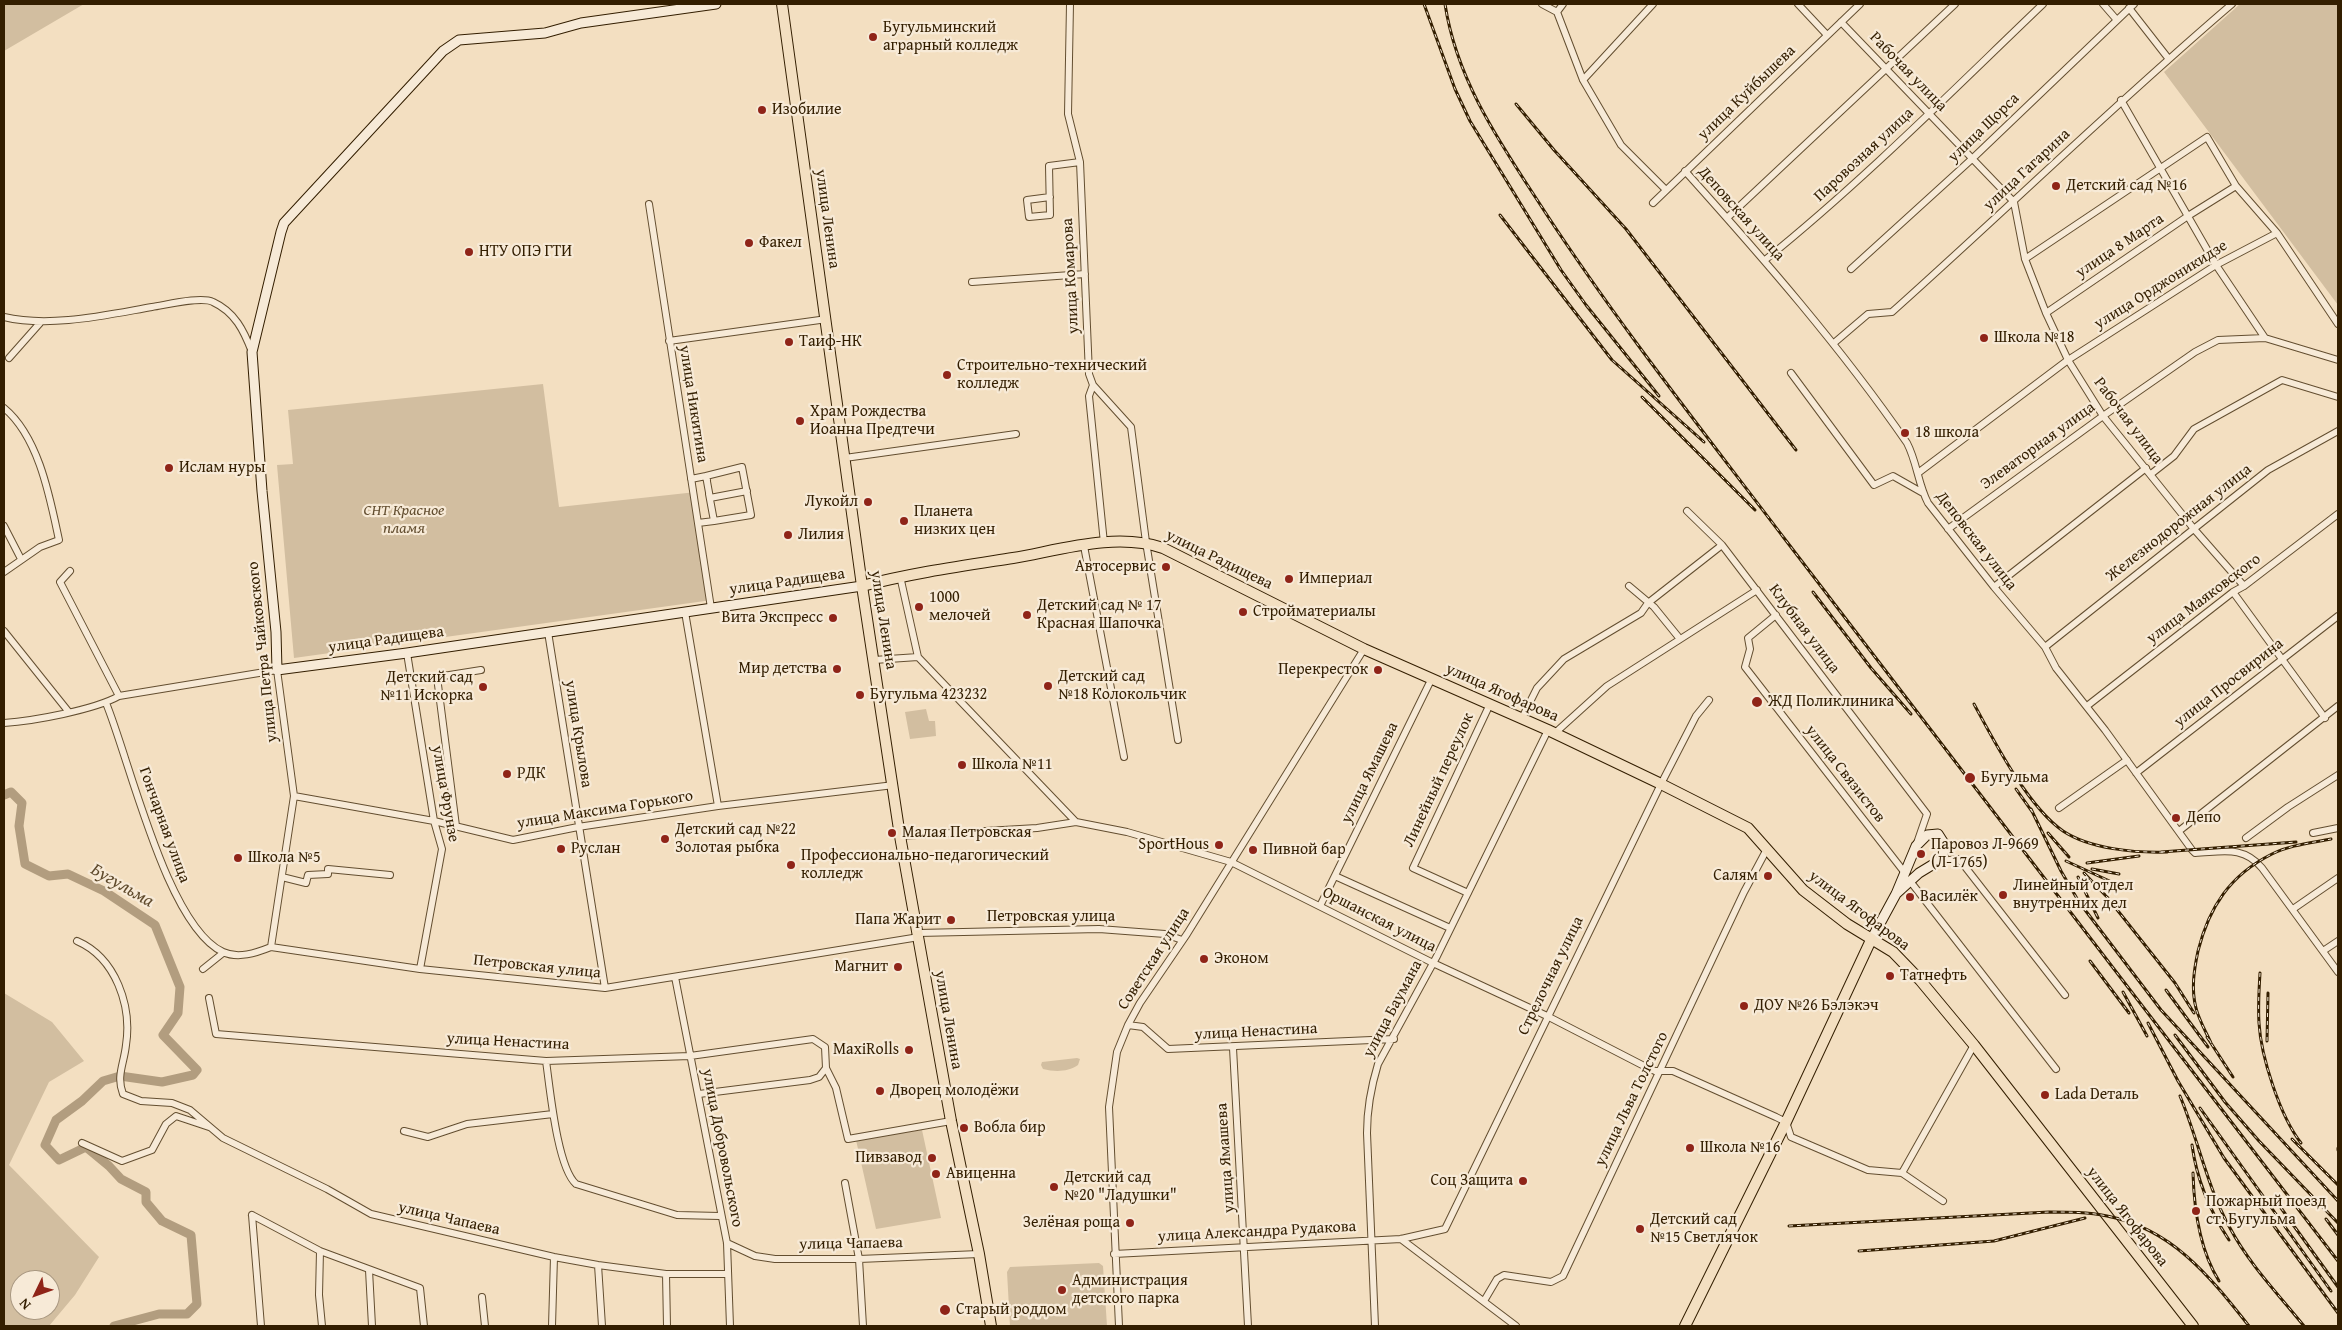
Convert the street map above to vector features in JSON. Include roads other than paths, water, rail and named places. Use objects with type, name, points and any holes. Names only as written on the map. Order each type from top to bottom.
[{"type":"main road","name":"улица Ленина","points":[[782,4],[862,586],[894,785],[900,836],[951,1121],[979,1254],[991,1326]]},
{"type":"main road","name":"улица Радищева","points":[[862,586],[900,576],[1084,546],[1104,543],[1146,542],[1163,548],[1312,623]]},
{"type":"main road","name":"улица Ягофарова","points":[[1312,623],[1364,649],[1552,731],[1748,828],[1768,848],[1803,890],[1871,940],[1893,952],[1907,966],[1974,1045],[2193,1326]]},
{"type":"main road","points":[[1686,1326],[1786,1122],[1871,940]]},
{"type":"street","name":"улица Петра Чайковского","points":[[271,948],[294,796],[277,670],[276,632],[262,491],[252,352],[284,223],[443,51],[460,40],[545,33],[581,23],[716,4]]},
{"type":"street","name":"улица Комарова","points":[[1070,4],[1068,114],[1080,162],[1089,374],[1093,385]]},
{"type":"street","points":[[1542,4],[1557,12],[1582,80],[1621,145],[1666,190]]},
{"type":"street","points":[[1557,12],[1563,4]]},
{"type":"street","points":[[1582,80],[1653,4]]},
{"type":"street","points":[[1798,4],[1828,35]]},
{"type":"street","name":"улица Куйбышева","points":[[1653,203],[1860,4]]},
{"type":"street","points":[[1727,218],[1955,4]]},
{"type":"street","name":"Паровозная улица","points":[[1765,260],[1805,228],[1930,113],[2043,4]]},
{"type":"street","points":[[2103,4],[2116,19]]},
{"type":"street","name":"улица Гагарина","points":[[1834,343],[1868,314],[1892,312],[2014,202],[2122,100],[2158,70],[2168,58],[2232,4]]},
{"type":"street","points":[[2131,6],[2168,58]]},
{"type":"street","name":"улица Щорса","points":[[1851,269],[1973,158],[2131,6]]},
{"type":"street","name":"Рабочая улица","points":[[1841,22],[1884,69],[1930,113],[2014,202],[2025,259],[2046,313],[2068,360],[2102,416],[2244,586]]},
{"type":"street","points":[[2122,100],[2216,264],[2265,338]]},
{"type":"street","points":[[2025,259],[2207,138],[2236,186],[2277,233],[2338,324]]},
{"type":"street","points":[[1050,197],[1027,200],[1029,217],[1050,215],[1050,197],[1049,166],[1080,162]]},
{"type":"street","name":"Деповская улица","points":[[1685,171],[1765,260],[1834,343],[1907,443],[1915,458],[1923,493],[1948,529],[1994,588],[2045,647],[2056,668],[2087,706],[2174,827],[2195,853],[2236,851],[2251,856],[2293,909]]},
{"type":"street","name":"улица 8 Марта","points":[[2046,313],[2188,216],[2236,186]]},
{"type":"street","name":"улица Никитина","points":[[649,204],[711,608]]},
{"type":"street","name":"улица Орджоникидзе","points":[[1918,473],[2068,360],[2216,264],[2277,233]]},
{"type":"street","points":[[972,282],[1085,274]]},
{"type":"street","name":"улица Петра Чайковского","points":[[4,317],[40,323],[185,302],[211,301],[228,312],[241,325],[252,352]]},
{"type":"street","points":[[669,341],[826,319]]},
{"type":"street","points":[[9,358],[40,323]]},
{"type":"street","name":"Элеваторная улица","points":[[1948,529],[2102,416],[2195,352],[2218,340],[2265,338],[2338,360]]},
{"type":"street","points":[[1791,373],[1874,486],[1893,476],[1923,493]]},
{"type":"street","points":[[1994,588],[2148,471],[2174,456],[2194,429],[2282,380],[2338,397]]},
{"type":"street","points":[[1104,543],[1089,396],[1093,385],[1131,427],[1146,542],[1178,740]]},
{"type":"street","points":[[4,408],[18,422],[40,465],[60,540],[40,546],[4,572]]},
{"type":"street","name":"Железнодорожная улица","points":[[2045,647],[2268,470],[2338,431]]},
{"type":"street","points":[[845,458],[1016,434]]},
{"type":"street","points":[[691,479],[742,467],[751,515],[698,523]]},
{"type":"street","points":[[706,476],[714,522]]},
{"type":"street","points":[[710,498],[747,491]]},
{"type":"street","name":"Клубная улица","points":[[1687,511],[1722,545],[1927,814],[1916,846]]},
{"type":"street","name":"улица Маяковского","points":[[2087,706],[2233,592],[2244,586],[2338,514]]},
{"type":"street","points":[[4,526],[21,559]]},
{"type":"street","points":[[1522,718],[1537,688],[1564,659],[1641,613],[1648,603],[1722,545]]},
{"type":"street","points":[[1084,546],[1124,757]]},
{"type":"street","points":[[70,571],[60,582],[120,696]]},
{"type":"street","points":[[900,576],[918,657],[1076,822]]},
{"type":"street","name":"улица Радищева","points":[[277,670],[407,653],[862,586]]},
{"type":"street","points":[[1629,586],[1648,603],[1680,639]]},
{"type":"street","points":[[1552,731],[1608,686],[1757,590]]},
{"type":"street","points":[[2233,592],[2325,718]]},
{"type":"street","points":[[685,612],[718,806]]},
{"type":"street","name":"улица Связистов","points":[[1776,615],[1748,638],[1750,649],[1744,667],[2056,1069]]},
{"type":"street","name":"улица Просвирина","points":[[2136,772],[2338,616]]},
{"type":"street","points":[[4,631],[68,711]]},
{"type":"street","name":"улица Крылова","points":[[548,632],[605,988]]},
{"type":"street","name":"Советская улица","points":[[1119,1326],[1114,1254],[1109,1106],[1117,1052],[1128,1025],[1364,649]]},
{"type":"street","name":"улица Фрунзе","points":[[407,653],[434,820],[442,848],[420,970]]},
{"type":"street","points":[[874,660],[918,657]]},
{"type":"street","points":[[4,723],[25,722],[106,703],[120,696],[277,670]]},
{"type":"street","points":[[456,826],[437,677],[481,670]]},
{"type":"street","name":"улица Ямашева","points":[[1320,906],[1432,678]]},
{"type":"street","name":"Стрелочная улица","points":[[1401,1239],[1445,1229],[1547,1016],[1662,784],[1696,716],[1709,700]]},
{"type":"street","name":"Гончарная улица","points":[[106,703],[158,853],[177,900],[200,933],[223,952]]},
{"type":"street","name":"Линейный переулок","points":[[1468,893],[1413,868],[1490,704]]},
{"type":"street","points":[[2179,831],[2338,706]]},
{"type":"street","name":"улица Баумана","points":[[1375,1326],[1370,1240],[1367,1109],[1378,1064],[1394,1039],[1552,731]]},
{"type":"street","points":[[2059,808],[2127,760]]},
{"type":"street","points":[[2246,838],[2288,807],[2338,775]]},
{"type":"street","name":"улица Максима Горького","points":[[294,796],[434,820],[513,840],[578,827],[718,806],[894,785]]},
{"type":"street","name":"Оршанская улица","points":[[900,836],[1037,828],[1076,822],[1127,832],[1231,862],[1433,963],[1547,1016],[1648,1068],[1673,1071],[1786,1122],[1791,1137],[1868,1170],[1902,1172]]},
{"type":"street","points":[[2312,833],[2338,828]]},
{"type":"street","points":[[1871,940],[1907,877],[1916,846],[1927,835],[1938,834],[1943,840],[1945,847],[1944,856],[1940,861],[1919,873],[1907,877]]},
{"type":"street","name":"улица Льва Толстого","points":[[1484,1301],[1497,1279],[1504,1276],[1551,1282],[1563,1276],[1730,923],[1768,848]]},
{"type":"street","points":[[1940,861],[1959,859],[2065,995]]},
{"type":"street","points":[[282,877],[306,883],[308,876],[328,874],[328,869],[390,875]]},
{"type":"street","points":[[1335,876],[1450,928]]},
{"type":"street","points":[[2338,878],[2293,909],[2338,972]]},
{"type":"street","name":"Петровская улица","points":[[271,948],[420,970],[605,988],[918,935],[1099,929],[1165,934],[1182,940]]},
{"type":"street","name":"улица Чапаева","points":[[77,940],[103,961],[117,980],[124,1001],[128,1018],[126,1044],[118,1082],[123,1094],[141,1101],[172,1103],[190,1110],[223,1138],[327,1189],[371,1214],[554,1257],[598,1265],[666,1274],[728,1274]]},
{"type":"street","points":[[2323,951],[2338,941]]},
{"type":"street","points":[[203,969],[223,952],[251,955],[271,948]]},
{"type":"street","name":"улица Добровольского","points":[[675,977],[699,1094],[720,1216],[727,1243],[730,1326]]},
{"type":"street","name":"улица Ненастина","points":[[209,998],[216,1034],[546,1061],[690,1056],[813,1039],[825,1047],[826,1068]]},
{"type":"street","name":"улица Ненастина","points":[[1128,1025],[1143,1027],[1168,1050],[1394,1039]]},
{"type":"street","points":[[1943,1201],[1902,1172],[1974,1045]]},
{"type":"street","name":"улица Ямашева","points":[[1233,1048],[1248,1326]]},
{"type":"street","points":[[546,1061],[553,1114],[568,1173],[576,1184],[677,1215],[720,1216]]},
{"type":"street","points":[[699,1094],[810,1080],[822,1074],[826,1068],[836,1088],[848,1139],[951,1121]]},
{"type":"street","points":[[404,1131],[428,1137],[467,1124],[553,1114]]},
{"type":"street","points":[[82,1143],[122,1162],[152,1150],[166,1124],[176,1116],[212,1129]]},
{"type":"street","points":[[845,1183],[859,1259],[863,1326]]},
{"type":"street","points":[[261,1326],[252,1215],[320,1250],[420,1288],[424,1326]]},
{"type":"street","points":[[1401,1239],[1516,1326]]},
{"type":"street","name":"улица Александра Рудакова","points":[[1114,1254],[1401,1239]]},
{"type":"street","name":"улица Чапаева","points":[[727,1243],[755,1256],[775,1259],[859,1259],[979,1254]]},
{"type":"street","points":[[320,1250],[319,1295],[322,1326]]},
{"type":"street","points":[[552,1326],[554,1257]]},
{"type":"street","points":[[598,1265],[602,1326]]},
{"type":"street","points":[[369,1270],[372,1326]]},
{"type":"street","points":[[666,1274],[667,1326]]},
{"type":"street","points":[[482,1297],[485,1326]]},
{"type":"waterway","name":"Бугульма","points":[[4,795],[11,792],[22,803],[19,826],[25,864],[49,876],[68,874],[104,891],[155,925],[180,987],[178,1013],[163,1035],[197,1070],[193,1075],[162,1082],[120,1076],[103,1081],[82,1101],[56,1120],[45,1145],[59,1160],[86,1147],[121,1179],[146,1192],[146,1202],[162,1221],[191,1235],[197,1304],[187,1314],[159,1314],[114,1326]]},
{"type":"railway","points":[[1424,4],[1455,89],[1470,121],[1561,270],[1586,305],[1659,396]]},
{"type":"railway","points":[[1445,4],[1451,33],[1460,61],[1484,113],[1529,188],[1602,296],[1784,538],[2338,1261]]},
{"type":"railway","points":[[1516,104],[1554,150],[1626,229],[1796,450]]},
{"type":"railway","points":[[1500,215],[1612,360],[1704,442]]},
{"type":"railway","points":[[1642,397],[1755,510]]},
{"type":"railway","points":[[1813,592],[1871,668],[1911,714]]},
{"type":"railway","points":[[1974,704],[2025,790],[2037,806],[2063,831],[2086,842],[2113,849],[2167,852]]},
{"type":"railway","points":[[2016,789],[2033,813]]},
{"type":"railway","points":[[2031,809],[2061,871],[2079,902],[2161,1010],[2338,1201]]},
{"type":"railway","points":[[2048,833],[2069,857]]},
{"type":"railway","points":[[2211,1043],[2197,1012],[2193,987],[2198,951],[2208,920],[2215,907],[2233,882],[2257,862],[2286,848],[2331,839]]},
{"type":"railway","points":[[2161,852],[2296,842]]},
{"type":"railway","points":[[2087,863],[2139,856]]},
{"type":"railway","points":[[2066,861],[2116,884]]},
{"type":"railway","points":[[2092,869],[2119,874]]},
{"type":"railway","points":[[2084,873],[2107,897],[2175,983],[2194,1013]]},
{"type":"railway","points":[[2078,877],[2098,918]]},
{"type":"railway","points":[[2090,961],[2129,1013]]},
{"type":"railway","points":[[2260,973],[2259,1017],[2263,1052],[2279,1102],[2301,1143]]},
{"type":"railway","points":[[2166,990],[2208,1047]]},
{"type":"railway","points":[[2123,992],[2147,1036]]},
{"type":"railway","points":[[2267,1041],[2268,993]]},
{"type":"railway","points":[[2148,1023],[2178,1081],[2224,1158],[2338,1313]]},
{"type":"railway","points":[[2175,1035],[2225,1102],[2259,1141],[2338,1223]]},
{"type":"railway","points":[[2207,1037],[2233,1077]]},
{"type":"railway","points":[[2180,1096],[2215,1196],[2230,1228],[2255,1267],[2304,1326]]},
{"type":"railway","points":[[2200,1108],[2331,1291]]},
{"type":"railway","points":[[2292,1139],[2338,1185]]},
{"type":"railway","points":[[2192,1145],[2197,1171],[2205,1195],[2215,1218],[2229,1240]]},
{"type":"railway","points":[[2193,1173],[2196,1215],[2202,1242],[2212,1269],[2219,1281]]},
{"type":"railway","points":[[2281,1208],[2338,1287]]},
{"type":"railway","points":[[1789,1226],[2049,1212],[2086,1213],[2107,1216],[2130,1222],[2152,1232],[2171,1244],[2204,1273],[2249,1326]]},
{"type":"railway","points":[[1859,1251],[1994,1241],[2085,1218]]},
{"type":"railway","points":[[2326,1219],[2338,1235]]},
{"type":"place","name":"Бугульминский аграрный колледж","points":[[873,37]]},
{"type":"place","name":"Изобилие","points":[[762,110]]},
{"type":"place","name":"Детский сад №16","points":[[2056,186]]},
{"type":"place","name":"Факел","points":[[749,243]]},
{"type":"place","name":"НТУ ОПЭ ГТИ","points":[[469,252]]},
{"type":"place","name":"Школа №18","points":[[1984,338]]},
{"type":"place","name":"Таиф-НК","points":[[789,342]]},
{"type":"place","name":"Строительно-технический колледж","points":[[947,375]]},
{"type":"place","name":"Храм Рождества Иоанна Предтечи","points":[[800,421]]},
{"type":"place","name":"18 школа","points":[[1905,433]]},
{"type":"place","name":"Ислам нуры","points":[[169,468]]},
{"type":"place","name":"Лукойл","points":[[868,502]]},
{"type":"place","name":"Планета низких цен","points":[[904,521]]},
{"type":"place","name":"Лилия","points":[[788,535]]},
{"type":"place","name":"Автосервис","points":[[1166,567]]},
{"type":"place","name":"Империал","points":[[1289,579]]},
{"type":"place","name":"1000 мелочей","points":[[919,607]]},
{"type":"place","name":"Стройматериалы","points":[[1243,612]]},
{"type":"place","name":"Детский сад № 17 Красная Шапочка","points":[[1027,615]]},
{"type":"place","name":"Вита Экспресс","points":[[833,618]]},
{"type":"place","name":"Мир детства","points":[[837,669]]},
{"type":"place","name":"Перекресток","points":[[1378,670]]},
{"type":"place","name":"Детский сад №18 Колокольчик","points":[[1048,686]]},
{"type":"place","name":"Детский сад №11 Искорка","points":[[483,687]]},
{"type":"place","name":"Бугульма 423232","points":[[860,695]]},
{"type":"place","name":"ЖД Поликлиника","points":[[1757,702]]},
{"type":"place","name":"Школа №11","points":[[962,765]]},
{"type":"place","name":"РДК","points":[[507,774]]},
{"type":"place","name":"Бугульма","points":[[1970,778]]},
{"type":"place","name":"Депо","points":[[2176,818]]},
{"type":"place","name":"Малая Петровская","points":[[892,833]]},
{"type":"place","name":"Детский сад №22 Золотая рыбка","points":[[665,839]]},
{"type":"place","name":"SportHous","points":[[1219,845]]},
{"type":"place","name":"Руслан","points":[[561,849]]},
{"type":"place","name":"Пивной бар","points":[[1253,850]]},
{"type":"place","name":"Паровоз Л-9669 (Л-1765)","points":[[1921,854]]},
{"type":"place","name":"Школа №5","points":[[238,858]]},
{"type":"place","name":"Профессионально-педагогический колледж","points":[[791,865]]},
{"type":"place","name":"Салям","points":[[1768,876]]},
{"type":"place","name":"Линейный отдел внутренних дел","points":[[2003,895]]},
{"type":"place","name":"Василёк","points":[[1910,897]]},
{"type":"place","name":"Папа Жарит","points":[[951,920]]},
{"type":"place","name":"Эконом","points":[[1204,959]]},
{"type":"place","name":"Магнит","points":[[898,967]]},
{"type":"place","name":"Татнефть","points":[[1890,976]]},
{"type":"place","name":"ДОУ №26 Бэлэкэч","points":[[1744,1006]]},
{"type":"place","name":"MaxiRolls","points":[[909,1050]]},
{"type":"place","name":"Дворец молодёжи","points":[[880,1091]]},
{"type":"place","name":"Lada Dеталь","points":[[2045,1095]]},
{"type":"place","name":"Вобла бир","points":[[964,1128]]},
{"type":"place","name":"Школа №16","points":[[1690,1148]]},
{"type":"place","name":"Пивзавод","points":[[932,1158]]},
{"type":"place","name":"Авиценна","points":[[936,1174]]},
{"type":"place","name":"Соц Защита","points":[[1523,1181]]},
{"type":"place","name":"Детский сад №20 \"Ладушки\"","points":[[1054,1187]]},
{"type":"place","name":"Пожарный поезд ст. Бугульма","points":[[2196,1211]]},
{"type":"place","name":"Зелёная роща","points":[[1130,1223]]},
{"type":"place","name":"Детский сад №15 Светлячок","points":[[1640,1229]]},
{"type":"place","name":"Администрация детского парка","points":[[1062,1290]]},
{"type":"place","name":"Старый роддом","points":[[945,1310]]},
{"type":"park label","name":"СНТ Красное пламя","points":[[404,520]]}]
